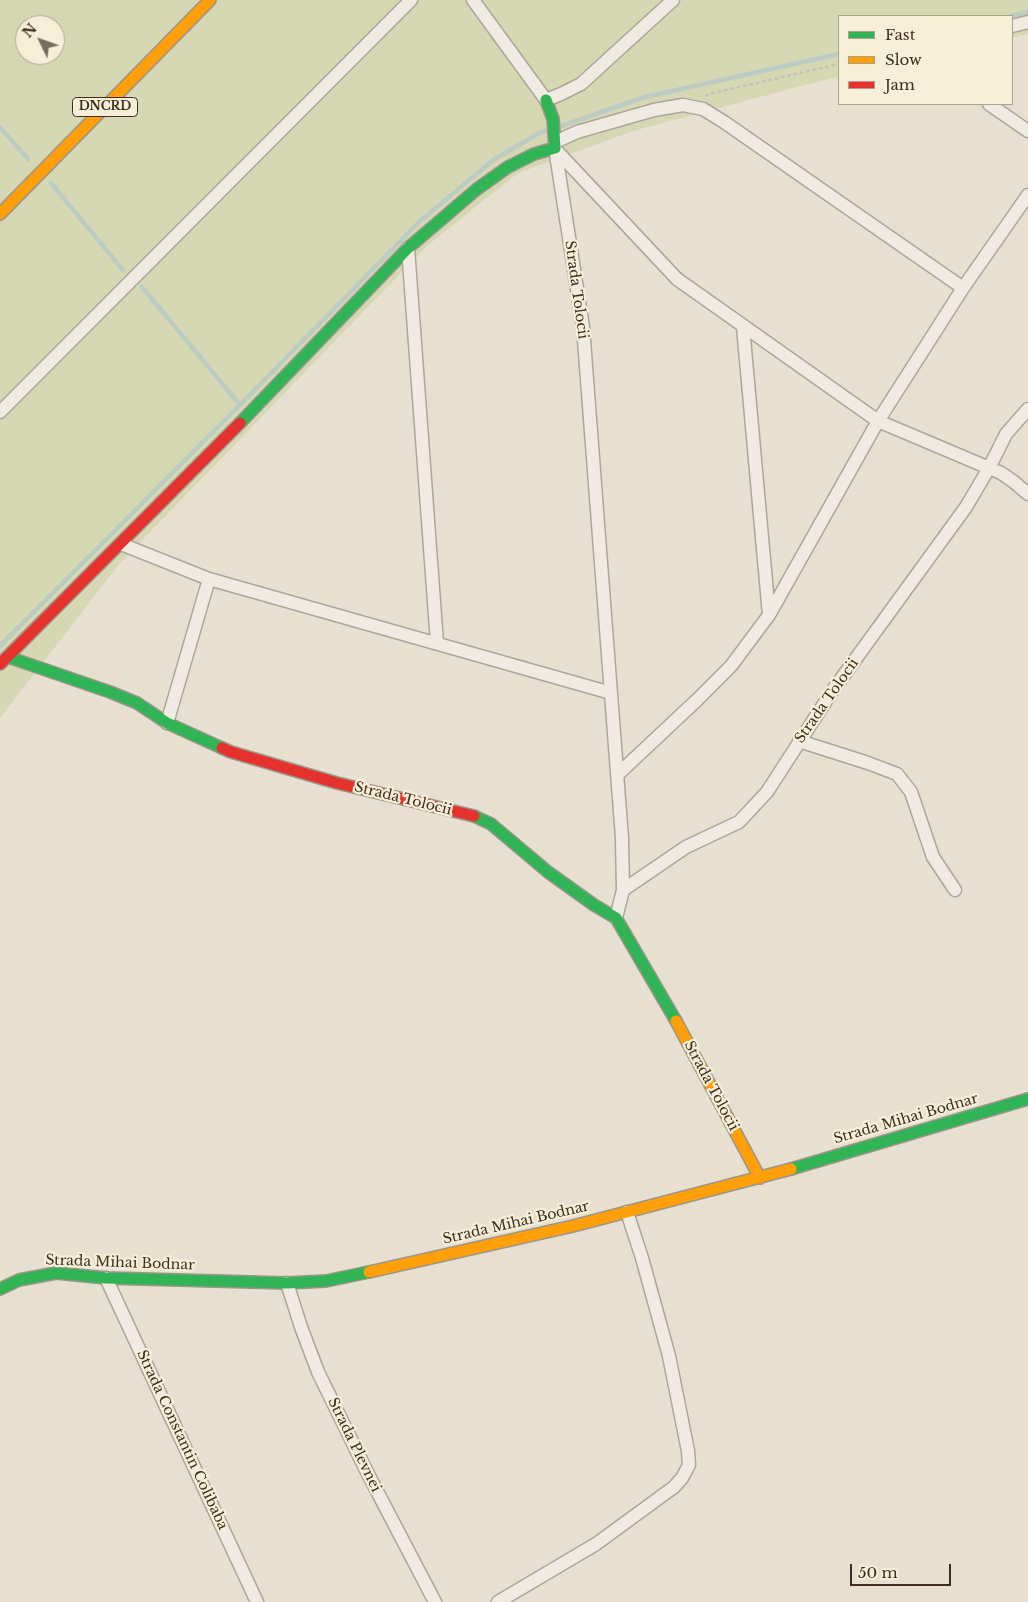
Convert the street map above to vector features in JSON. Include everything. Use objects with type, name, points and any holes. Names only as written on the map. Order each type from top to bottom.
[{"type":"street","name":"DNCRD","points":[[0,214],[210,0]]},
{"type":"street","points":[[0,412],[411,0]]},
{"type":"street","points":[[473,0],[546,100],[553,119],[555,142],[677,279],[878,422],[989,468],[1014,482],[1028,494]]},
{"type":"street","points":[[546,100],[581,84],[673,0]]},
{"type":"street","points":[[1013,26],[1028,22]]},
{"type":"street","points":[[4,660],[261,402],[408,248],[477,189],[508,167],[577,132],[654,110],[683,105],[702,109],[724,122],[964,288]]},
{"type":"street","points":[[990,105],[1028,131]]},
{"type":"street","name":"Strada Tolocii","points":[[555,142],[583,327],[622,838],[623,890],[616,918]]},
{"type":"street","points":[[617,775],[731,666],[770,615],[878,422],[964,288],[1028,195]]},
{"type":"street","points":[[408,248],[437,643]]},
{"type":"street","points":[[743,327],[770,615]]},
{"type":"street","name":"Strada Tolocii","points":[[623,890],[686,848],[739,822],[767,792],[833,690],[966,507],[1006,434],[1028,409]]},
{"type":"street","points":[[121,544],[209,579],[611,693]]},
{"type":"street","points":[[167,723],[209,579]]},
{"type":"street","name":"Strada Tolocii","points":[[4,660],[110,692],[137,703],[167,723],[231,752],[337,783],[478,817],[491,824],[548,872],[594,905],[616,918],[679,1027],[760,1178]]},
{"type":"street","points":[[798,742],[868,763],[897,774],[911,792],[934,857],[955,890]]},
{"type":"street","name":"Strada Mihai Bodnar","points":[[0,1289],[19,1280],[56,1272],[106,1278],[287,1283],[326,1281],[573,1226],[760,1178],[1028,1099]]},
{"type":"street","points":[[498,1602],[596,1544],[674,1487],[682,1478],[689,1465],[688,1451],[669,1356],[642,1258],[627,1212]]},
{"type":"street","name":"Strada Constantin Colibaba","points":[[106,1278],[257,1602]]},
{"type":"street","name":"Strada Plevnei","points":[[287,1283],[318,1372],[368,1474],[435,1602]]},
{"type":"path","points":[[683,105],[713,93],[838,64]]},
{"type":"green space","points":[[0,0],[1028,0],[1028,34],[1013,38],[1013,15],[838,15],[838,77],[633,131],[518,173],[427,246],[120,563],[0,718]]},
{"type":"waterway","points":[[1013,16],[1028,12]]},
{"type":"waterway","points":[[558,127],[645,97],[838,54]]},
{"type":"waterway","points":[[0,127],[28,159]]},
{"type":"waterway","points":[[0,646],[419,222],[492,161],[539,133],[551,129]]},
{"type":"waterway","points":[[51,183],[123,270]]},
{"type":"waterway","points":[[142,287],[240,405]]},
{"type":"traffic: fast","points":[[240,423],[408,248],[477,189],[508,167],[534,154],[555,148],[553,119],[546,100]]},
{"type":"traffic: fast","points":[[8,657],[137,703],[167,723],[222,748]]},
{"type":"traffic: fast","points":[[474,816],[491,824],[548,872],[594,905],[616,918],[676,1021]]},
{"type":"traffic: fast","points":[[791,1169],[1028,1099]]},
{"type":"traffic: fast","points":[[0,1289],[19,1280],[56,1273],[106,1278],[287,1283],[326,1281],[369,1272]]},
{"type":"traffic: slow","points":[[0,214],[210,0]]},
{"type":"traffic: slow","points":[[676,1021],[760,1178]]},
{"type":"traffic: slow","points":[[369,1272],[573,1226],[791,1169]]},
{"type":"traffic: jam","points":[[0,664],[240,423]]},
{"type":"traffic: jam","points":[[222,748],[337,783],[474,816]]}]
